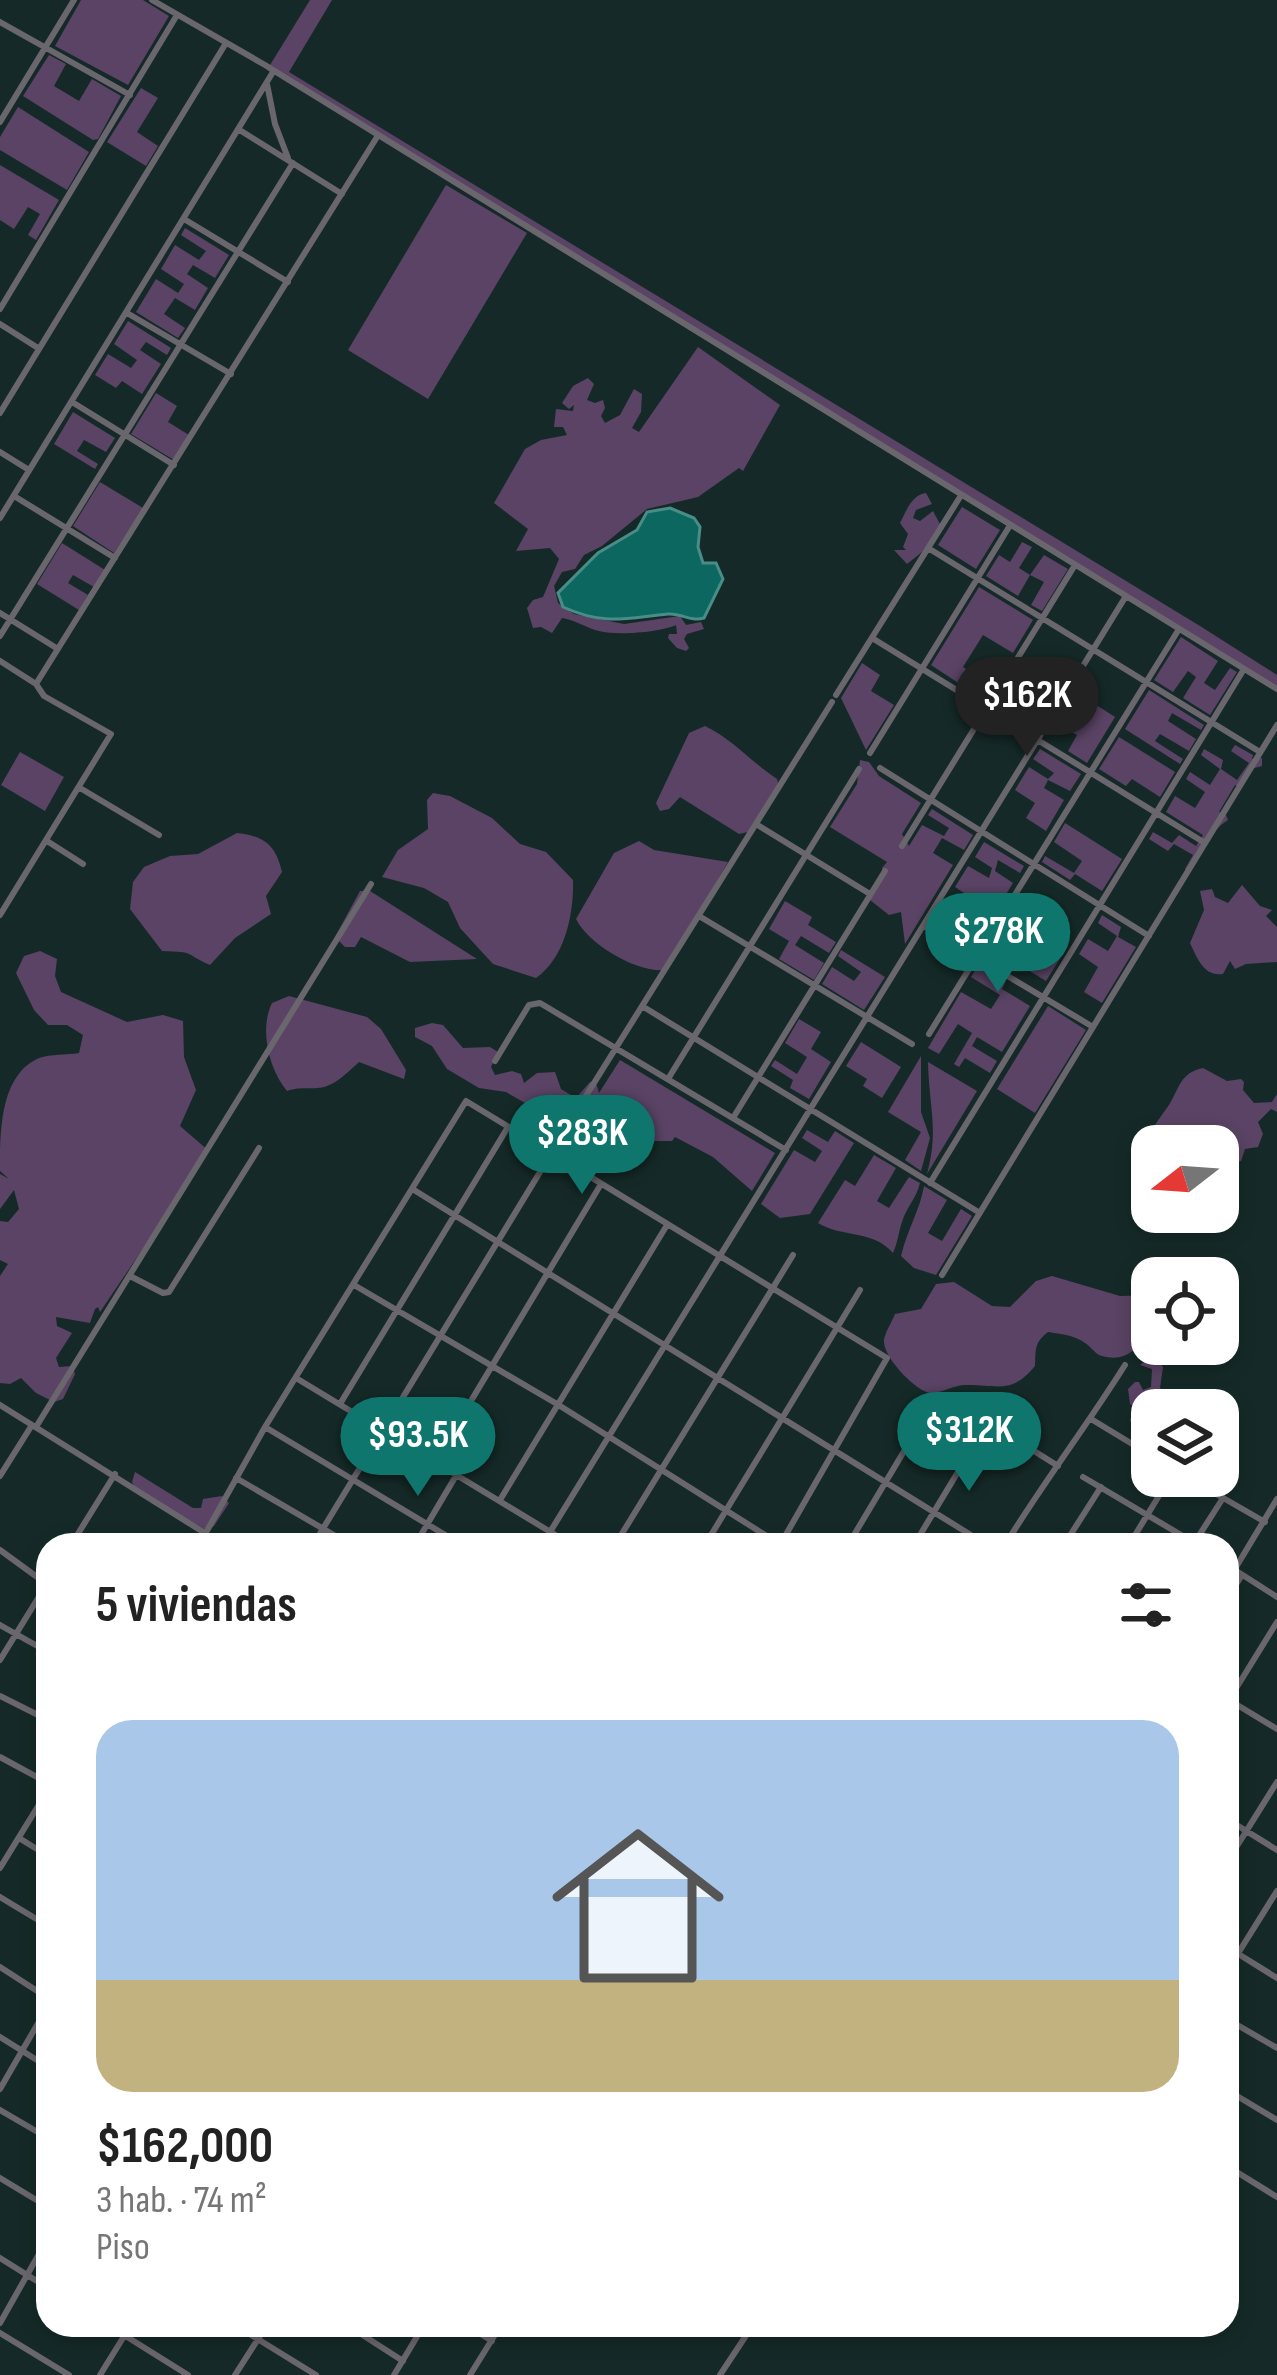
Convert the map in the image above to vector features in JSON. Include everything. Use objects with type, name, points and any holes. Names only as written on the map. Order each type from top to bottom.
[{"type":"street","points":[[0,122],[74,0]]},
{"type":"street","points":[[152,0],[1277,689]]},
{"type":"street","points":[[0,309],[177,15]]},
{"type":"street","points":[[0,22],[130,95]]},
{"type":"street","points":[[0,413],[226,43]]},
{"type":"street","points":[[0,518],[273,72]]},
{"type":"street","points":[[266,83],[275,124],[291,162]]},
{"type":"street","points":[[238,129],[342,194]]},
{"type":"street","points":[[36,684],[378,136]]},
{"type":"street","points":[[0,636],[291,162]]},
{"type":"street","points":[[184,219],[288,282]]},
{"type":"street","points":[[127,314],[231,374]]},
{"type":"street","points":[[0,324],[39,349]]},
{"type":"street","points":[[72,402],[174,465]]},
{"type":"street","points":[[0,452],[29,470]]},
{"type":"street","points":[[14,496],[115,558]]},
{"type":"street","points":[[584,1099],[960,497]]},
{"type":"street","points":[[870,753],[1009,527]]},
{"type":"street","points":[[928,548],[1261,752]]},
{"type":"street","points":[[902,846],[1075,565]]},
{"type":"street","points":[[296,1378],[551,1532],[1126,596]]},
{"type":"street","points":[[0,613],[58,649]]},
{"type":"street","points":[[929,1034],[1179,629]]},
{"type":"street","points":[[872,638],[1205,843]]},
{"type":"street","points":[[0,661],[36,684],[44,696],[111,734],[0,915]]},
{"type":"street","points":[[925,1179],[1043,998],[1244,669]]},
{"type":"street","points":[[942,1275],[1277,725]]},
{"type":"street","points":[[880,768],[1148,936]]},
{"type":"street","points":[[668,1079],[860,770]]},
{"type":"street","points":[[80,788],[159,836]]},
{"type":"street","points":[[756,824],[871,894]]},
{"type":"street","points":[[46,841],[83,864]]},
{"type":"street","points":[[733,1118],[885,871]]},
{"type":"street","points":[[0,1476],[130,1276],[371,884]]},
{"type":"street","points":[[698,916],[912,1045]]},
{"type":"street","points":[[924,926],[1093,1027]]},
{"type":"street","points":[[495,1061],[534,1003],[786,1150]]},
{"type":"street","points":[[642,1006],[980,1213]]},
{"type":"street","points":[[207,1533],[265,1427],[466,1102],[887,1358],[787,1533]]},
{"type":"street","points":[[340,1404],[508,1127]]},
{"type":"street","points":[[130,1276],[169,1292],[259,1148]]},
{"type":"street","points":[[321,1533],[551,1154]]},
{"type":"street","points":[[435,1461],[601,1184]]},
{"type":"street","points":[[413,1190],[968,1533]]},
{"type":"street","points":[[500,1500],[667,1225]]},
{"type":"street","points":[[622,1533],[793,1255]]},
{"type":"street","points":[[354,1285],[557,1404],[761,1533]]},
{"type":"street","points":[[713,1533],[860,1290]]},
{"type":"street","points":[[1013,1533],[1126,1365]]},
{"type":"street","points":[[855,1533],[934,1401],[964,1406],[1058,1466]]},
{"type":"street","points":[[0,1405],[204,1533]]},
{"type":"street","points":[[1091,1419],[1131,1443]]},
{"type":"street","points":[[921,1533],[988,1422]]},
{"type":"street","points":[[265,1427],[444,1533]]},
{"type":"street","points":[[78,1533],[115,1474]]},
{"type":"street","points":[[422,1533],[457,1474]]},
{"type":"street","points":[[1083,1477],[1179,1533]]},
{"type":"street","points":[[236,1478],[330,1533]]},
{"type":"street","points":[[1072,1533],[1101,1487]]},
{"type":"street","points":[[1136,1533],[1159,1497]]},
{"type":"street","points":[[1201,1533],[1222,1498],[1265,1522]]},
{"type":"street","points":[[1239,1562],[1277,1499]]},
{"type":"street","points":[[0,1550],[36,1576]]},
{"type":"street","points":[[1239,1573],[1277,1597]]},
{"type":"street","points":[[0,1660],[36,1603]]},
{"type":"street","points":[[1239,1682],[1277,1622]]},
{"type":"street","points":[[0,1625],[36,1646]]},
{"type":"street","points":[[0,1696],[36,1714]]},
{"type":"street","points":[[1239,1707],[1277,1729]]},
{"type":"street","points":[[0,1756],[36,1779]]},
{"type":"street","points":[[1239,1843],[1277,1782]]},
{"type":"street","points":[[0,1868],[36,1808]]},
{"type":"street","points":[[1239,1826],[1277,1850]]},
{"type":"street","points":[[19,1838],[36,1849]]},
{"type":"street","points":[[1239,1952],[1277,1892]]},
{"type":"street","points":[[0,1897],[36,1919]]},
{"type":"street","points":[[1239,1955],[1277,1978]]},
{"type":"street","points":[[0,1967],[36,1993]]},
{"type":"street","points":[[0,2090],[36,2026]]},
{"type":"street","points":[[1239,2026],[1277,2048]]},
{"type":"street","points":[[0,2038],[36,2059]]},
{"type":"street","points":[[1239,2097],[1277,2120]]},
{"type":"street","points":[[0,2110],[36,2131]]},
{"type":"street","points":[[1239,2173],[1277,2197]]},
{"type":"street","points":[[0,2178],[36,2200]]},
{"type":"street","points":[[0,2258],[36,2280]]},
{"type":"street","points":[[0,2323],[36,2262]]},
{"type":"street","points":[[0,2333],[69,2375]]},
{"type":"street","points":[[100,2375],[124,2337]]},
{"type":"street","points":[[128,2337],[188,2375]]},
{"type":"street","points":[[255,2337],[316,2375]]},
{"type":"street","points":[[235,2375],[261,2337]]},
{"type":"street","points":[[366,2337],[403,2360]]},
{"type":"street","points":[[394,2375],[417,2337]]},
{"type":"street","points":[[486,2337],[492,2341]]},
{"type":"street","points":[[470,2375],[494,2337]]},
{"type":"street","points":[[720,2375],[744,2337]]},
{"type":"shaded area","points":[[81,0],[143,0],[169,16],[128,85],[55,46]]},
{"type":"shaded area","points":[[310,0],[332,0],[289,72],[1200,626],[1277,675],[1277,692],[267,70]]},
{"type":"shaded area","points":[[49,55],[66,64],[54,86],[79,101],[92,79],[121,96],[98,139],[23,96]]},
{"type":"shaded area","points":[[141,88],[158,98],[137,132],[158,146],[146,166],[107,142]]},
{"type":"shaded area","points":[[18,107],[89,152],[67,190],[0,150],[0,137]]},
{"type":"shaded area","points":[[0,165],[59,200],[36,240],[28,235],[40,214],[28,207],[14,229],[0,220]]},
{"type":"shaded area","points":[[446,185],[527,233],[428,399],[348,350]]},
{"type":"shaded area","points":[[185,228],[229,255],[215,278],[193,265],[187,274],[208,288],[195,310],[175,298],[164,314],[185,328],[178,338],[136,312],[156,279],[178,293],[184,284],[161,269],[175,245],[199,260],[206,251],[181,235]]},
{"type":"shaded area","points":[[128,321],[171,348],[167,355],[146,342],[140,350],[161,364],[142,394],[122,381],[116,388],[95,375],[108,354],[131,368],[137,360],[114,344]]},
{"type":"shaded area","points":[[698,347],[780,405],[743,471],[739,468],[698,497],[647,509],[584,555],[575,569],[562,572],[554,586],[558,603],[574,614],[624,624],[680,616],[686,625],[701,622],[704,629],[687,634],[686,651],[668,638],[677,634],[676,625],[617,633],[562,618],[552,633],[533,628],[527,608],[543,597],[559,559],[550,548],[516,551],[528,529],[494,503],[525,449],[567,435],[563,427],[554,427],[556,409],[573,411],[574,405],[569,409],[562,403],[573,386],[588,378],[594,384],[587,400],[603,400],[605,423],[620,415],[634,389],[642,394],[641,412],[632,428],[639,432]]},
{"type":"shaded area","points":[[156,393],[177,406],[168,422],[189,435],[174,460],[131,434]]},
{"type":"shaded area","points":[[73,412],[115,438],[106,452],[84,440],[77,451],[98,464],[95,469],[54,444]]},
{"type":"shaded area","points":[[100,482],[143,508],[114,553],[73,526]]},
{"type":"shaded area","points":[[926,493],[932,504],[916,510],[913,518],[920,521],[933,511],[941,526],[907,564],[894,550],[906,550],[908,534],[900,523],[913,500]]},
{"type":"shaded area","points":[[962,507],[1000,530],[976,569],[938,545]]},
{"type":"shaded area","points":[[1022,542],[1032,547],[1019,568],[1030,575],[1018,596],[986,576],[999,555],[1010,562]]},
{"type":"shaded area","points":[[62,543],[105,570],[94,587],[73,575],[68,583],[88,595],[79,610],[37,584]]},
{"type":"shaded area","points":[[1044,555],[1068,569],[1042,611],[1031,605],[1044,582],[1030,575]]},
{"type":"shaded area","points":[[979,587],[1033,620],[1013,653],[983,635],[963,667],[971,672],[963,686],[931,665]]},
{"type":"shaded area","points":[[1181,637],[1218,661],[1204,683],[1215,690],[1230,668],[1237,672],[1210,715],[1183,698],[1196,677],[1188,671],[1173,692],[1154,680]]},
{"type":"shaded area","points":[[862,663],[880,675],[871,691],[894,705],[866,750],[841,698]]},
{"type":"shaded area","points":[[1149,690],[1204,725],[1201,730],[1172,713],[1168,721],[1196,739],[1189,751],[1160,734],[1155,741],[1183,759],[1180,764],[1125,729]]},
{"type":"shaded area","points":[[1076,692],[1115,717],[1087,763],[1068,751],[1077,735],[1057,723]]},
{"type":"shaded area","points":[[705,726],[777,779],[779,787],[748,832],[739,834],[680,797],[669,809],[660,811],[656,803],[689,733]]},
{"type":"shaded area","points":[[1119,737],[1175,772],[1160,797],[1132,779],[1126,786],[1099,769]]},
{"type":"shaded area","points":[[1235,745],[1253,755],[1252,759],[1262,758],[1262,766],[1251,769],[1241,789],[1235,785],[1219,812],[1228,820],[1187,874],[1193,855],[1174,844],[1168,851],[1149,839],[1153,832],[1172,843],[1179,835],[1196,846],[1203,835],[1166,812],[1175,796],[1195,808],[1205,792],[1186,779],[1190,772],[1210,785],[1220,769],[1201,755],[1204,749],[1223,760],[1221,769],[1237,780],[1249,763],[1231,751]]},
{"type":"shaded area","points":[[1040,749],[1081,774],[1070,791],[1048,780],[1044,788],[1064,800],[1046,831],[1026,818],[1035,803],[1015,790],[1029,767],[1048,779],[1054,773],[1033,759]]},
{"type":"shaded area","points":[[20,752],[64,777],[45,811],[1,785]]},
{"type":"shaded area","points":[[860,760],[921,803],[902,834],[909,846],[922,825],[944,836],[949,828],[928,815],[932,809],[973,835],[964,850],[942,838],[933,853],[953,865],[905,944],[901,912],[889,915],[870,900],[887,862],[830,827],[857,784]]},
{"type":"shaded area","points":[[433,793],[450,796],[492,818],[520,844],[546,852],[573,880],[566,934],[554,959],[536,978],[493,964],[460,928],[448,902],[424,888],[382,877],[398,850],[428,829],[427,800]]},
{"type":"shaded area","points":[[1065,823],[1122,859],[1102,891],[1075,874],[1070,880],[1042,862],[1045,856],[1074,873],[1082,861],[1054,842]]},
{"type":"shaded area","points":[[237,833],[262,840],[276,855],[282,872],[266,896],[271,914],[235,938],[210,965],[185,953],[162,951],[130,909],[133,882],[144,867],[170,856],[198,854]]},
{"type":"shaded area","points":[[639,841],[654,850],[728,862],[665,970],[641,967],[614,955],[576,919],[614,853]]},
{"type":"shaded area","points":[[984,842],[1024,866],[1020,873],[998,860],[995,871],[1013,883],[973,948],[933,924],[938,915],[958,927],[975,900],[955,887],[968,866],[989,878],[992,868],[975,857]]},
{"type":"shaded area","points":[[1242,885],[1260,906],[1272,910],[1266,916],[1277,927],[1277,962],[1235,969],[1230,961],[1223,974],[1211,973],[1190,943],[1204,910],[1200,891],[1212,889],[1215,897],[1228,903]]},
{"type":"shaded area","points":[[360,891],[370,891],[477,959],[410,962],[361,937],[355,947],[345,947],[335,937]]},
{"type":"shaded area","points":[[785,901],[812,917],[808,925],[836,942],[829,953],[801,936],[795,945],[824,963],[814,980],[779,959],[789,941],[769,929]]},
{"type":"shaded area","points":[[1018,902],[1045,919],[1040,933],[1066,949],[1046,981],[990,947],[1001,928],[1031,945],[1038,930],[1011,912]]},
{"type":"shaded area","points":[[1102,915],[1121,927],[1118,937],[1136,947],[1102,1003],[1084,992],[1098,967],[1079,954],[1088,939],[1108,951],[1117,936],[1098,923]]},
{"type":"shaded area","points":[[841,950],[885,977],[864,1010],[822,984],[832,967],[854,981],[861,972],[838,956]]},
{"type":"shaded area","points":[[40,951],[57,959],[55,976],[61,992],[127,1022],[163,1015],[183,1021],[184,1057],[196,1090],[180,1126],[209,1151],[100,1312],[95,1309],[90,1323],[56,1317],[57,1326],[72,1333],[56,1358],[59,1367],[72,1366],[75,1374],[63,1399],[54,1402],[21,1378],[0,1383],[0,1276],[8,1264],[0,1260],[0,1221],[8,1222],[19,1209],[14,1190],[0,1209],[0,1174],[9,1179],[0,1171],[5,1106],[16,1077],[26,1066],[39,1058],[79,1053],[83,1035],[67,1025],[48,1025],[34,1010],[16,973],[24,956]]},
{"type":"shaded area","points":[[979,964],[1006,981],[1002,989],[1030,1006],[1002,1052],[977,1037],[972,1046],[997,1061],[990,1073],[965,1058],[959,1067],[954,1064],[972,1033],[958,1024],[939,1054],[928,1048],[961,992],[991,1009],[1000,995],[971,977]]},
{"type":"shaded area","points":[[289,996],[367,1017],[381,1029],[406,1070],[404,1079],[359,1062],[329,1085],[287,1091],[271,1061],[266,1025],[272,1003]]},
{"type":"shaded area","points":[[1048,1006],[1086,1030],[1035,1113],[997,1089]]},
{"type":"shaded area","points":[[799,1019],[821,1032],[811,1049],[831,1062],[809,1099],[790,1088],[793,1080],[771,1066],[775,1060],[797,1074],[807,1057],[785,1043]]},
{"type":"shaded area","points":[[443,1025],[463,1048],[490,1047],[498,1052],[491,1067],[495,1075],[512,1071],[521,1074],[524,1083],[537,1073],[555,1072],[561,1089],[576,1098],[590,1082],[596,1083],[599,1093],[620,1060],[775,1153],[752,1191],[713,1157],[675,1137],[672,1141],[633,1141],[574,1128],[568,1115],[559,1110],[532,1107],[506,1092],[479,1088],[447,1069],[432,1046],[415,1037],[415,1028]]},
{"type":"shaded area","points":[[861,1042],[901,1067],[882,1098],[863,1086],[867,1079],[846,1066]]},
{"type":"shaded area","points":[[921,1056],[921,1112],[930,1138],[921,1171],[905,1160],[921,1132],[888,1112]]},
{"type":"shaded area","points":[[928,1062],[977,1091],[927,1174],[933,1131]]},
{"type":"shaded area","points":[[1203,1068],[1227,1081],[1241,1079],[1254,1103],[1272,1102],[1277,1094],[1277,1112],[1271,1109],[1258,1122],[1263,1134],[1258,1147],[1245,1149],[1241,1161],[1239,1125],[1155,1125],[1190,1073]]},
{"type":"shaded area","points":[[807,1130],[828,1142],[835,1131],[854,1143],[810,1214],[780,1218],[761,1204],[794,1150],[815,1162],[822,1151],[802,1138]]},
{"type":"shaded area","points":[[874,1155],[896,1168],[877,1201],[889,1208],[909,1177],[920,1183],[893,1253],[876,1240],[818,1223],[845,1180],[855,1186]]},
{"type":"shaded area","points":[[924,1186],[947,1200],[928,1233],[942,1241],[961,1209],[972,1216],[936,1275],[914,1268],[901,1256]]},
{"type":"shaded area","points":[[1052,1276],[1131,1296],[1131,1352],[1113,1358],[1099,1355],[1076,1338],[1048,1332],[1038,1343],[1035,1366],[1019,1381],[1004,1386],[963,1385],[931,1393],[909,1380],[888,1355],[884,1340],[895,1314],[921,1309],[936,1284],[954,1282],[992,1306],[1010,1307],[1036,1281]]},
{"type":"shaded area","points":[[1140,1365],[1161,1365],[1161,1389],[1146,1389],[1151,1387],[1152,1369]]},
{"type":"shaded area","points":[[1139,1382],[1142,1389],[1131,1389],[1131,1405],[1128,1389]]},
{"type":"shaded area","points":[[135,1472],[193,1508],[201,1508],[203,1499],[222,1496],[229,1503],[206,1530],[136,1490]]},
{"type":"water","points":[[670,508],[694,518],[700,527],[698,547],[703,563],[716,563],[723,579],[704,618],[668,614],[603,619],[563,607],[558,593],[598,553],[637,530],[647,512]]}]
